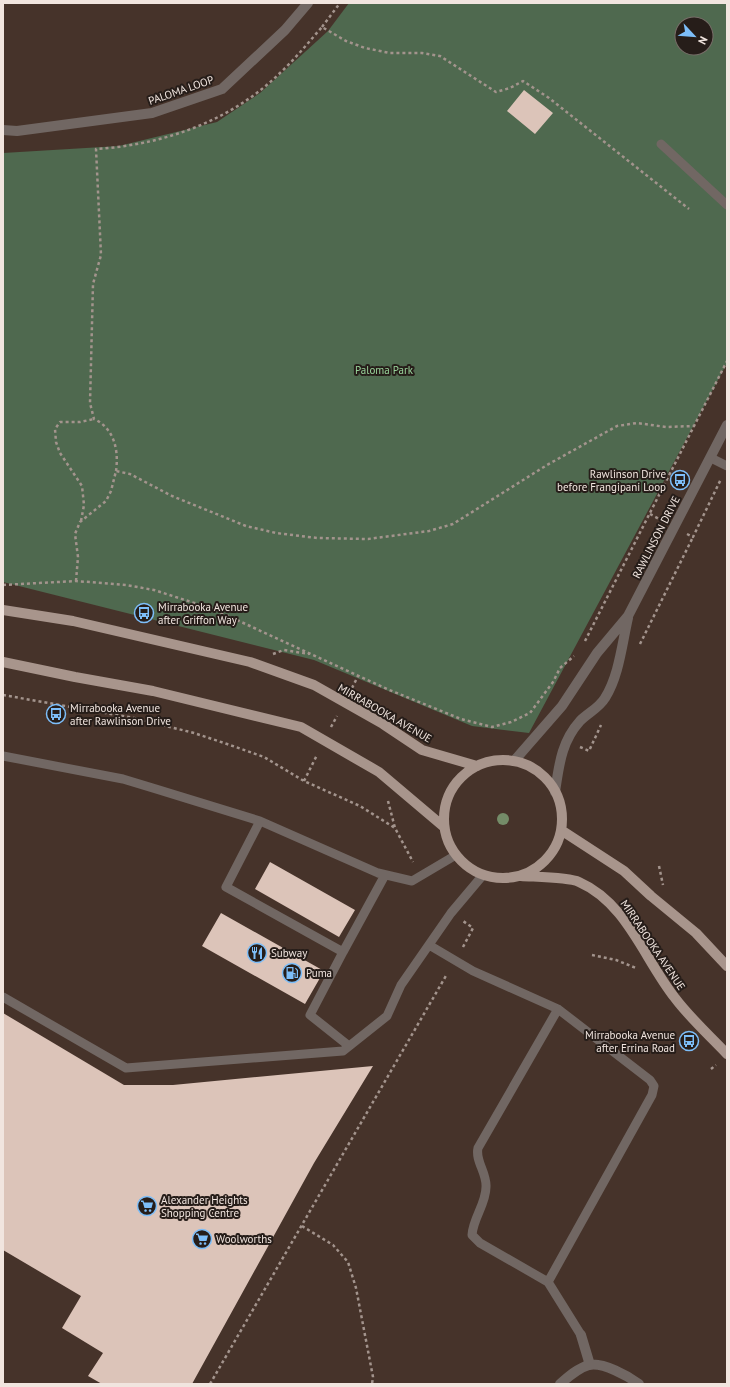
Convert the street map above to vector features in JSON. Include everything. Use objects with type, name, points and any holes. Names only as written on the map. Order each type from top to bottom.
[{"type":"main road","name":"MIRRABOOKA AVENUE","points":[[3,610],[73,621],[250,662],[314,685],[383,724],[422,750],[477,766]]},
{"type":"main road","points":[[3,662],[153,691],[300,727],[379,772],[444,827]]},
{"type":"main road","name":"MIRRABOOKA AVENUE","points":[[520,876],[535,869],[547,858],[556,845],[560,830],[561,811],[555,792],[545,778],[531,767],[514,761],[496,761],[477,766],[462,777],[451,791],[445,808],[444,827],[448,842],[456,856],[468,867],[483,875],[501,878],[520,876],[578,881],[602,896],[615,908],[635,936],[674,998],[727,1054]]},
{"type":"main road","name":"MIRRABOOKA AVENUE","points":[[560,830],[624,871],[696,933],[727,966]]},
{"type":"street","name":"PALOMA LOOP","points":[[3,130],[17,131],[152,113],[222,89],[285,30],[308,3]]},
{"type":"street","name":"RAWLINSON DRIVE","points":[[514,761],[562,706],[597,653],[628,616],[727,425]]},
{"type":"street","name":"RAWLINSON DRIVE","points":[[555,792],[562,750],[566,741],[572,730],[598,706],[610,690],[628,616]]},
{"type":"street","points":[[580,1335],[590,1365]]},
{"type":"street","points":[[560,1384],[570,1375],[590,1365],[615,1370],[639,1384]]},
{"type":"lane","points":[[661,144],[727,205]]},
{"type":"lane","points":[[711,458],[727,466]]},
{"type":"lane","points":[[3,756],[123,779],[260,821],[378,873],[412,881],[456,856]]},
{"type":"lane","points":[[260,821],[226,887],[342,952]]},
{"type":"lane","points":[[349,1046],[310,1015],[342,952],[385,874]]},
{"type":"lane","points":[[3,997],[126,1068],[343,1051],[387,1016],[401,985],[451,913],[483,875]]},
{"type":"lane","points":[[429,945],[455,961],[490,979],[558,1009],[650,1080],[654,1086],[652,1095],[548,1282]]},
{"type":"lane","points":[[558,1009],[478,1148],[477,1157],[486,1176],[486,1187],[482,1206],[473,1228],[472,1235],[480,1243],[548,1282],[580,1335]]},
{"type":"path","points":[[94,419],[90,403],[93,284],[101,255],[96,149],[125,147],[167,137],[187,131],[215,119],[245,101],[280,74],[322,28],[340,3]]},
{"type":"path","points":[[322,28],[346,41],[365,48],[390,53],[422,53],[440,56],[496,92],[510,88],[523,81],[550,98],[689,209]]},
{"type":"path","points":[[583,644],[727,361]]},
{"type":"path","points":[[76,581],[78,557],[75,534],[80,522],[84,505],[82,486],[60,453],[56,442],[54,429],[60,422],[80,422],[94,419],[107,427],[115,443],[117,461],[116,471],[111,491],[106,501],[80,522]]},
{"type":"path","points":[[116,471],[130,474],[172,496],[246,526],[276,533],[317,538],[368,539],[428,532],[453,524],[547,465],[617,426],[638,424],[666,427],[694,426]]},
{"type":"path","points":[[674,528],[693,537],[727,466]]},
{"type":"path","points":[[3,585],[76,581],[126,585],[154,590],[213,609],[358,676],[461,719],[492,727],[511,722],[530,713],[553,682],[560,668],[580,651]]},
{"type":"path","points":[[3,695],[134,718],[194,733],[264,757],[304,780],[360,806],[395,828],[414,865]]},
{"type":"path","points":[[210,1384],[474,928]]},
{"type":"path","points":[[592,956],[616,960],[642,971]]},
{"type":"path","points":[[302,1226],[333,1245],[348,1262],[356,1288],[371,1369],[372,1384]]},
{"type":"green space","name":"Paloma Park","points":[[349,3],[727,3],[727,363],[529,733],[472,726],[314,660],[3,582],[3,153],[119,146],[217,122],[260,93],[328,31]]},
{"type":"building","points":[[524,90],[553,113],[535,134],[507,111]]},
{"type":"building","points":[[270,862],[355,910],[339,937],[255,889]]},
{"type":"building","points":[[221,913],[324,971],[305,1004],[202,946]]},
{"type":"building","name":"Alexander Heights Shopping Centre","points":[[3,1013],[124,1085],[173,1085],[373,1066],[314,1163],[192,1384],[102,1384],[88,1376],[103,1353],[62,1328],[81,1296],[3,1250]]},
{"type":"place","name":"Rawlinson Drive before Frangipani Loop","points":[[680,480]]},
{"type":"place","name":"Mirrabooka Avenue after Griffon Way","points":[[144,613]]},
{"type":"place","name":"Mirrabooka Avenue after Rawlinson Drive","points":[[56,714]]},
{"type":"place","name":"Subway","points":[[257,953]]},
{"type":"place","name":"Puma","points":[[292,973]]},
{"type":"place","name":"Mirrabooka Avenue after Errina Road","points":[[689,1041]]},
{"type":"place","name":"Alexander Heights Shopping Centre","points":[[147,1206]]},
{"type":"place","name":"Woolworths","points":[[202,1239]]}]
